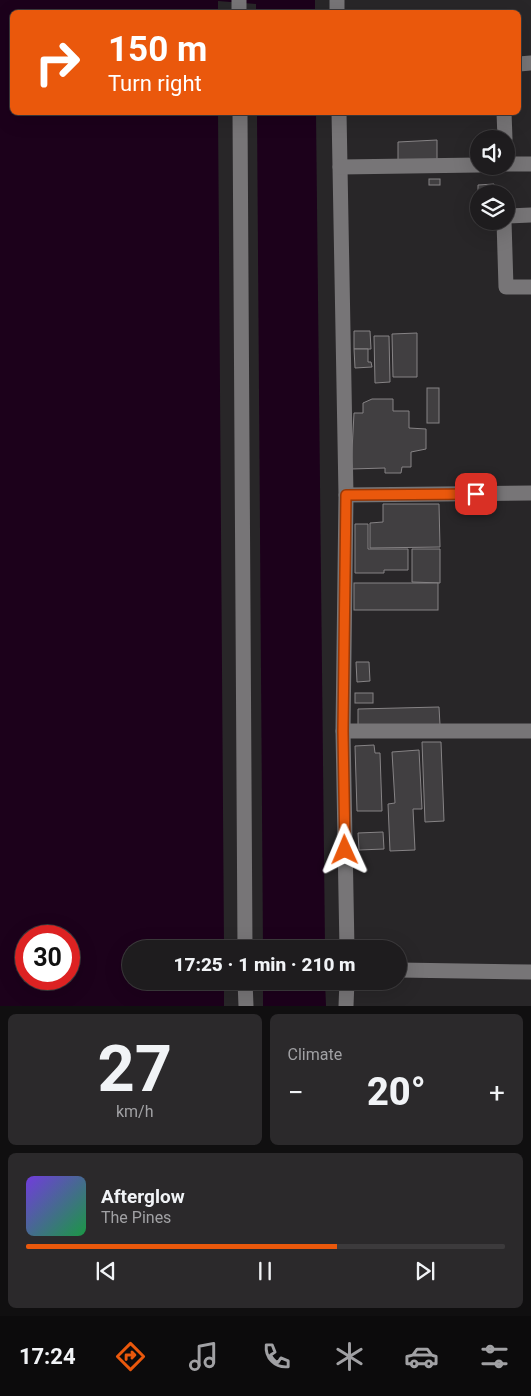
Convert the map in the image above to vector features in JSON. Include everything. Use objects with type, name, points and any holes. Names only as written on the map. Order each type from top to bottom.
[{"type":"street","points":[[240,115],[245,940]]},
{"type":"street","points":[[339,115],[346,495],[343,731],[346,940]]},
{"type":"street","points":[[504,115],[505,130]]},
{"type":"street","points":[[515,164],[531,164]]},
{"type":"street","points":[[340,167],[470,165]]},
{"type":"street","points":[[515,216],[531,215]]},
{"type":"street","points":[[504,230],[506,287],[531,287]]},
{"type":"street","points":[[346,495],[531,493]]},
{"type":"street","points":[[343,731],[531,731]]},
{"type":"street","points":[[407,970],[531,972]]},
{"type":"street","points":[[245,990],[246,1006]]},
{"type":"street","points":[[346,1006],[347,990]]},
{"type":"shaded area","points":[[0,0],[315,0],[315,10],[256,10],[256,4],[218,1],[218,10],[10,10],[10,115],[218,115],[224,940],[122,940],[122,990],[224,990],[224,1006],[0,1006]]},
{"type":"shaded area","points":[[257,115],[316,115],[325,940],[263,940]]},
{"type":"shaded area","points":[[263,990],[325,990],[326,1006],[263,1006]]},
{"type":"building","points":[[437,140],[437,161],[398,162],[398,142]]},
{"type":"building","points":[[429,179],[440,179],[440,185],[429,185]]},
{"type":"building","points":[[354,331],[370,331],[371,349],[354,349]]},
{"type":"building","points":[[417,333],[417,377],[393,377],[392,334]]},
{"type":"building","points":[[374,336],[389,336],[390,382],[375,383]]},
{"type":"building","points":[[354,349],[368,349],[368,362],[371,362],[372,367],[355,368]]},
{"type":"building","points":[[427,388],[439,388],[439,423],[427,423]]},
{"type":"building","points":[[372,399],[393,399],[393,411],[409,411],[409,428],[426,429],[426,449],[411,452],[411,467],[402,467],[401,473],[385,473],[385,468],[351,469],[354,413],[363,413],[363,403]]},
{"type":"building","points":[[383,504],[439,504],[440,547],[370,548],[370,523],[383,522]]},
{"type":"building","points":[[355,524],[368,524],[368,549],[408,549],[408,570],[384,570],[384,573],[355,573]]},
{"type":"building","points":[[412,549],[440,549],[440,583],[412,582]]},
{"type":"building","points":[[354,583],[438,583],[438,610],[354,610]]},
{"type":"building","points":[[356,662],[369,662],[370,681],[357,682]]},
{"type":"building","points":[[355,693],[373,693],[373,703],[355,703]]},
{"type":"building","points":[[439,707],[440,725],[358,726],[358,709]]},
{"type":"building","points":[[422,742],[441,742],[444,821],[425,822]]},
{"type":"building","points":[[374,745],[375,753],[380,753],[382,811],[357,811],[355,746]]},
{"type":"building","points":[[419,750],[422,809],[413,809],[415,850],[390,851],[388,804],[395,803],[392,752]]},
{"type":"building","points":[[383,832],[384,849],[359,850],[358,833]]},
{"type":"route","points":[[345,850],[343,731],[346,495],[476,494]]}]
